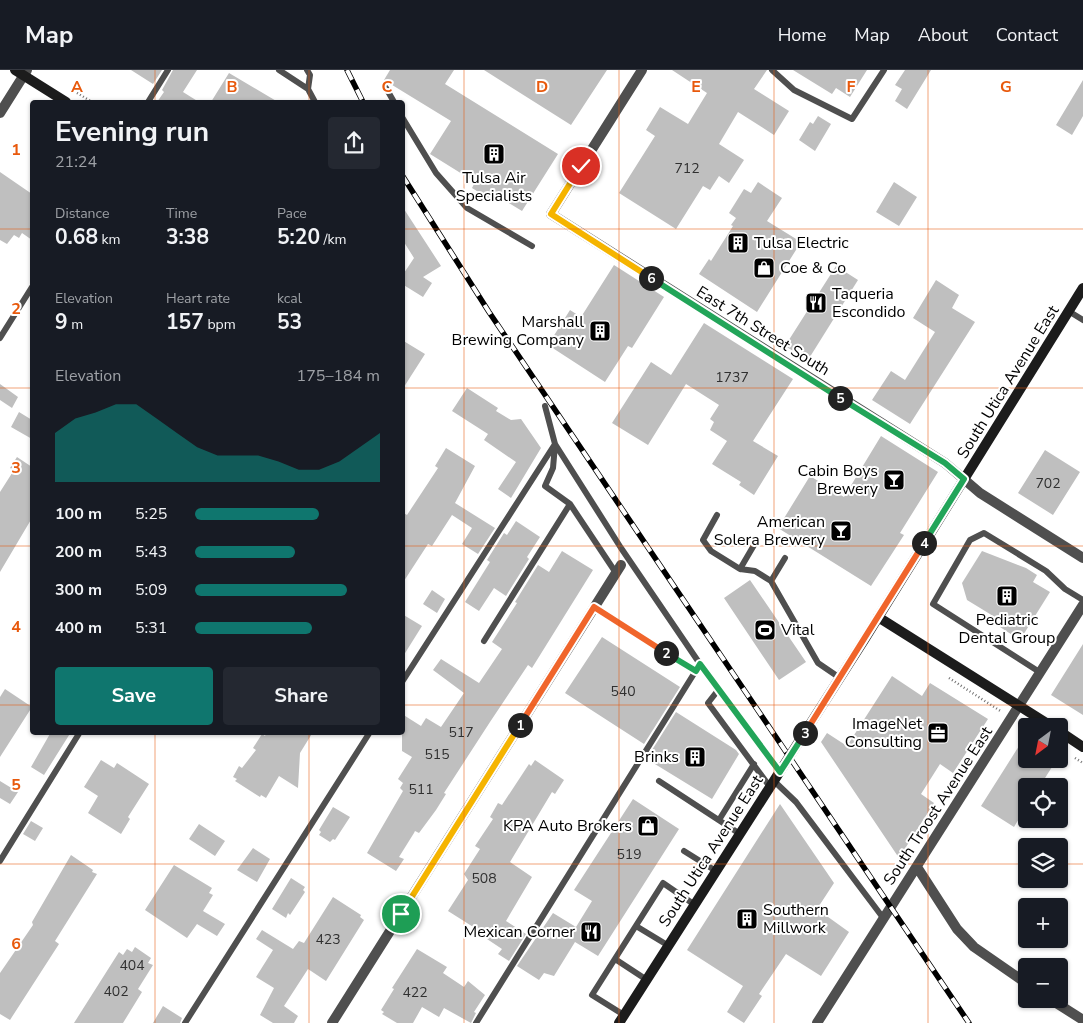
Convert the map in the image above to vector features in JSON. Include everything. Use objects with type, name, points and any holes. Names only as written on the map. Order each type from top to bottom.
[{"type":"main road","points":[[22,72],[63,100]]},
{"type":"main road","name":"South Utica Avenue East","points":[[622,1019],[840,678],[1070,312],[1083,288]]},
{"type":"main road","points":[[878,617],[1039,718]]},
{"type":"main road","points":[[1068,738],[1083,747]]},
{"type":"street","name":"East 7th Street South","points":[[642,70],[551,214],[945,463],[980,493],[1083,558]]},
{"type":"street","points":[[0,113],[22,72]]},
{"type":"street","points":[[332,1023],[618,569]]},
{"type":"street","name":"South Troost Avenue East","points":[[819,1022],[1083,606]]},
{"type":"street","points":[[917,867],[957,928],[974,947],[1018,977]]},
{"type":"street","points":[[1064,1008],[1083,1020]]},
{"type":"lane","points":[[149,100],[168,70]]},
{"type":"lane","points":[[279,70],[308,88],[314,100]]},
{"type":"lane","points":[[308,70],[310,75],[308,88]]},
{"type":"lane","points":[[772,70],[794,90],[852,119],[884,70]]},
{"type":"lane","points":[[386,88],[393,100]]},
{"type":"lane","points":[[405,122],[436,173],[467,208],[532,246]]},
{"type":"lane","points":[[0,338],[30,289]]},
{"type":"lane","points":[[1070,312],[1083,320]]},
{"type":"lane","points":[[545,406],[555,444],[621,548],[719,690],[775,780]]},
{"type":"lane","points":[[555,444],[553,468],[546,486],[570,504],[618,569]]},
{"type":"lane","points":[[405,677],[555,444]]},
{"type":"lane","points":[[484,640],[570,504]]},
{"type":"lane","points":[[717,515],[703,540],[711,551],[740,569],[756,571],[771,581],[818,664],[840,678]]},
{"type":"lane","points":[[1041,673],[933,604],[970,540],[984,533],[1046,571],[1065,590],[1083,600]]},
{"type":"lane","points":[[740,569],[757,540]]},
{"type":"lane","points":[[771,581],[785,558]]},
{"type":"lane","points":[[594,607],[696,671]]},
{"type":"lane","points":[[476,1023],[700,664]]},
{"type":"lane","points":[[719,690],[708,703],[754,764],[775,780],[796,802],[884,919]]},
{"type":"lane","points":[[0,861],[78,735]]},
{"type":"lane","points":[[185,1023],[368,735]]},
{"type":"lane","points":[[719,820],[754,764]]},
{"type":"lane","points":[[659,781],[740,834]]},
{"type":"lane","points":[[684,851],[716,872]]},
{"type":"lane","points":[[622,1019],[592,995],[663,883],[695,905]]},
{"type":"lane","points":[[636,926],[668,946]]},
{"type":"lane","points":[[615,959],[647,980]]},
{"type":"building","points":[[131,70],[162,70],[153,84]]},
{"type":"building","points":[[173,70],[197,70],[183,92],[196,100],[158,100],[164,92],[162,90]]},
{"type":"building","name":"Tulsa Air Specialists","points":[[390,70],[454,70],[445,84],[558,154],[522,211],[496,195],[493,201],[472,188],[475,182],[430,154],[451,121],[384,80]]},
{"type":"building","points":[[484,70],[607,70],[571,125]]},
{"type":"building","points":[[672,70],[767,70],[754,89],[789,111],[774,135],[738,112],[719,144],[744,160],[729,183],[719,176],[710,190],[703,186],[676,229],[619,193],[655,136],[646,130],[660,107],[688,124],[707,93]]},
{"type":"building","points":[[793,70],[867,70],[850,97],[836,88],[832,94]]},
{"type":"building","points":[[905,70],[931,70],[907,109],[895,101],[902,89],[895,85]]},
{"type":"building","points":[[229,73],[275,100],[212,100]]},
{"type":"building","points":[[1083,80],[1083,116],[1072,135],[1056,125]]},
{"type":"building","points":[[818,116],[831,124],[815,151],[799,140],[810,122],[813,124]]},
{"type":"building","points":[[0,172],[30,193],[30,239],[22,233],[19,238],[14,235],[7,244],[0,240]]},
{"type":"building","points":[[758,182],[782,198],[767,221],[801,242],[757,312],[699,274],[709,259],[711,261],[733,226],[731,225],[736,218],[729,213],[744,189],[751,193]]},
{"type":"building","points":[[894,182],[917,197],[899,226],[876,212]]},
{"type":"building","points":[[405,211],[441,266],[423,277],[432,283],[423,297],[405,286],[405,272],[414,258],[405,244]]},
{"type":"building","name":"Marshall Brewing Company","points":[[614,265],[664,297],[632,348],[628,346],[605,382],[548,345],[570,310],[581,317]]},
{"type":"building","points":[[836,266],[858,280],[808,360],[785,346]]},
{"type":"building","points":[[936,280],[959,295],[952,308],[975,322],[910,424],[872,400],[891,371],[905,380],[935,332],[913,318]]},
{"type":"building","points":[[704,323],[793,379],[753,441],[778,456],[754,495],[739,485],[741,482],[712,464],[727,441],[710,430],[714,422],[710,419],[719,405],[686,384],[648,445],[612,423],[651,362],[671,375]]},
{"type":"building","points":[[405,342],[425,354],[405,385]]},
{"type":"building","points":[[0,384],[18,397],[12,408],[0,400]]},
{"type":"building","points":[[467,388],[498,408],[496,411],[511,420],[521,419],[541,448],[511,498],[498,489],[516,462],[484,440],[488,434],[452,411]]},
{"type":"building","points":[[19,412],[30,419],[30,438],[11,427]]},
{"type":"building","points":[[881,436],[938,472],[900,533],[904,535],[871,586],[778,528],[810,476],[844,497]]},
{"type":"building","points":[[446,448],[475,466],[455,503],[495,528],[478,554],[462,544],[472,528],[452,515],[432,546],[428,544],[405,579],[405,514],[407,515],[438,468],[435,466]]},
{"type":"building","points":[[1045,450],[1080,472],[1053,515],[1018,493]]},
{"type":"building","points":[[17,457],[30,466],[30,521],[0,572],[0,492],[14,470],[10,468]]},
{"type":"building","points":[[516,521],[540,537],[506,596],[494,588],[479,611],[465,602],[490,562],[487,560],[504,533],[507,535]]},
{"type":"building","points":[[562,551],[593,570],[532,668],[528,665],[490,722],[444,793],[446,794],[436,810],[419,833],[415,831],[399,857],[404,859],[396,871],[367,853],[403,791],[400,788],[403,783],[398,779],[412,757],[402,751],[402,735],[405,735],[405,716],[421,726],[426,718],[441,727],[464,693],[433,670],[441,659],[479,683],[502,649],[492,642],[538,565],[549,572]]},
{"type":"building","name":"Pediatric Dental Group","points":[[982,551],[1026,568],[1037,575],[1033,582],[1050,592],[1020,640],[1000,627],[1003,622],[967,600],[962,583]]},
{"type":"building","name":"Vital","points":[[750,580],[806,662],[779,680],[724,598]]},
{"type":"building","points":[[432,590],[445,599],[437,613],[423,604]]},
{"type":"building","points":[[405,616],[422,626],[405,653]]},
{"type":"building","points":[[602,637],[680,687],[644,744],[565,693]]},
{"type":"building","points":[[1083,644],[1083,715],[1051,695]]},
{"type":"building","points":[[892,676],[922,696],[930,683],[988,719],[953,773],[940,764],[921,794],[934,803],[899,858],[821,742],[827,733],[847,746]]},
{"type":"building","points":[[5,689],[30,706],[30,710],[0,757],[0,697]]},
{"type":"building","name":"Brinks","points":[[676,712],[736,750],[739,754],[712,799],[650,761],[656,752],[652,750]]},
{"type":"building","points":[[49,735],[69,735],[44,775],[31,767]]},
{"type":"building","points":[[261,735],[311,735],[300,753],[298,788],[279,776],[266,798],[261,795],[260,797],[235,781],[237,779],[233,777],[239,766],[242,768],[256,750],[253,748]]},
{"type":"building","points":[[1018,748],[1018,768],[1051,768],[1045,778],[1018,778],[1018,820],[1014,827],[981,806]]},
{"type":"building","points":[[101,760],[114,768],[117,763],[149,784],[128,817],[130,819],[121,834],[88,813],[98,796],[84,787]]},
{"type":"building","points":[[535,760],[564,780],[555,794],[552,792],[510,862],[532,877],[506,921],[526,934],[509,961],[498,954],[502,949],[487,939],[489,937],[448,911],[468,880],[464,874],[480,849],[475,846],[493,819],[490,817],[498,803],[502,805],[529,764],[531,766]]},
{"type":"building","points":[[0,781],[18,792],[10,804],[0,798]]},
{"type":"building","points":[[633,799],[679,829],[598,956],[575,942],[554,976],[544,973],[539,980],[517,966],[553,913],[576,927],[592,901],[574,890]]},
{"type":"building","name":"Southern Millwork","points":[[780,804],[834,883],[817,909],[849,932],[821,976],[786,954],[759,994],[762,996],[744,1023],[727,1012],[743,986],[687,950]]},
{"type":"building","points":[[333,807],[350,817],[335,840],[333,839],[330,842],[319,835],[321,832],[319,830]]},
{"type":"building","points":[[31,821],[43,828],[35,841],[23,834]]},
{"type":"building","points":[[199,824],[225,841],[215,856],[189,839]]},
{"type":"building","points":[[253,848],[270,859],[257,882],[237,870]]},
{"type":"building","points":[[71,855],[97,874],[55,941],[59,944],[10,1020],[0,1014],[0,973],[33,925],[32,922]]},
{"type":"building","points":[[174,865],[212,888],[209,893],[213,895],[203,911],[225,924],[217,936],[197,924],[187,938],[145,910]]},
{"type":"building","points":[[291,878],[305,887],[303,890],[305,892],[286,918],[272,909]]},
{"type":"building","points":[[333,897],[361,915],[360,917],[364,920],[326,981],[308,969],[284,1006],[298,1016],[294,1023],[273,1023],[260,1015],[274,988],[256,977],[273,950],[256,939],[262,930],[293,949],[299,941],[304,943]]},
{"type":"building","points":[[135,947],[151,958],[148,963],[153,965],[138,989],[142,992],[123,1023],[74,1023],[119,952],[123,955],[127,949],[132,952]]},
{"type":"building","points":[[417,949],[447,967],[443,973],[464,987],[468,981],[485,995],[474,1012],[476,1013],[471,1023],[444,1008],[439,1017],[422,1007],[413,1023],[397,1023],[382,1014],[384,1012],[381,1010],[394,989],[392,988]]},
{"type":"building","points":[[163,1006],[182,1018],[180,1023],[153,1023]]},
{"type":"railway","points":[[347,70],[362,100]]},
{"type":"railway","points":[[405,180],[489,312],[969,1023]]},
{"type":"place","name":"Tulsa Air Specialists","points":[[494,154]]},
{"type":"place","name":"Tulsa Electric","points":[[738,243]]},
{"type":"place","name":"Coe & Co","points":[[764,268]]},
{"type":"place","name":"Taqueria Escondido","points":[[816,303]]},
{"type":"place","name":"Marshall Brewing Company","points":[[600,331]]},
{"type":"place","name":"Cabin Boys Brewery","points":[[894,480]]},
{"type":"place","name":"American Solera Brewery","points":[[841,531]]},
{"type":"place","name":"Pediatric Dental Group","points":[[1007,596]]},
{"type":"place","name":"Vital","points":[[765,630]]},
{"type":"place","name":"ImageNet Consulting","points":[[938,733]]},
{"type":"place","name":"Brinks","points":[[695,757]]},
{"type":"place","name":"KPA Auto Brokers","points":[[648,826]]},
{"type":"place","name":"Southern Millwork","points":[[747,919]]},
{"type":"place","name":"Mexican Corner","points":[[591,932]]},
{"type":"route","points":[[401,914],[594,607],[696,671],[700,664],[780,772],[964,479],[945,463],[551,214],[581,166]]}]
